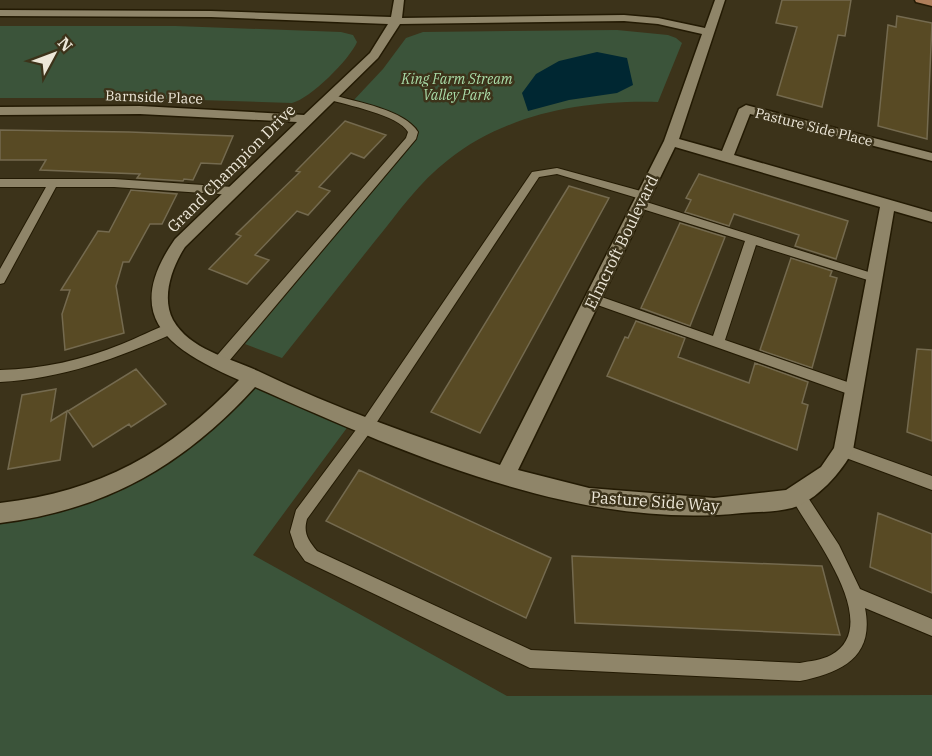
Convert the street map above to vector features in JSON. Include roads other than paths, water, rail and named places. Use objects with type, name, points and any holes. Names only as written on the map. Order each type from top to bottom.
[{"type":"street","points":[[31,12],[39,0]]},
{"type":"street","name":"Grand Champion Drive","points":[[169,328],[162,310],[160,286],[170,258],[180,243],[306,119],[374,56],[396,21],[399,0]]},
{"type":"street","name":"Elmcroft Boulevard","points":[[505,476],[671,141],[720,0]]},
{"type":"street","points":[[920,0],[932,3]]},
{"type":"street","points":[[0,13],[211,14],[396,21],[624,18],[658,21],[708,32]]},
{"type":"street","name":"Barnside Place","points":[[0,111],[140,110],[306,119]]},
{"type":"street","name":"Pasture Side Place","points":[[726,157],[746,110],[932,158]]},
{"type":"street","points":[[671,141],[932,217]]},
{"type":"street","name":"Pasture Side Way","points":[[253,377],[366,426],[505,476],[589,497],[714,507],[790,499],[828,473],[843,450],[888,205]]},
{"type":"street","points":[[0,513],[31,511],[79,499],[130,475],[172,451],[207,424],[253,377],[187,346],[169,328]]},
{"type":"lane","points":[[219,363],[411,139],[413,132],[404,121],[330,97]]},
{"type":"lane","points":[[798,495],[825,535],[851,582],[858,633],[847,654],[829,666],[800,672],[530,659],[311,556],[299,540],[296,527],[301,515],[366,426],[536,174],[557,171],[752,239],[874,278]]},
{"type":"lane","points":[[0,183],[114,183],[232,191]]},
{"type":"lane","points":[[0,280],[53,183]]},
{"type":"lane","points":[[717,343],[752,239]]},
{"type":"lane","points":[[593,299],[854,390]]},
{"type":"lane","points":[[0,376],[48,372],[93,360],[169,328]]},
{"type":"lane","points":[[843,450],[932,483]]},
{"type":"lane","points":[[854,595],[932,628]]},
{"type":"water","points":[[597,52],[627,58],[633,85],[617,93],[569,100],[528,111],[522,93],[536,74],[559,61]]},
{"type":"park label","name":"King Farm Stream Valley Park","points":[[457,88]]}]
